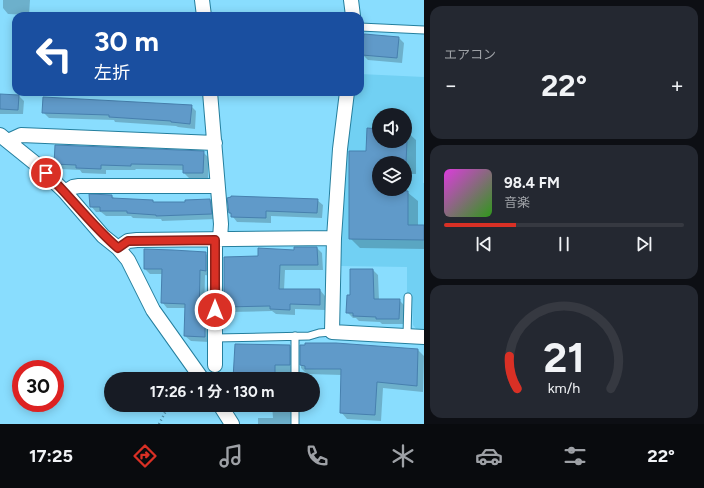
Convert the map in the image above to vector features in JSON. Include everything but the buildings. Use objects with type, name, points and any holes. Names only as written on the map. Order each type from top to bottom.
[{"type":"street","points":[[202,0],[204,12]]},
{"type":"street","points":[[351,0],[352,12]]},
{"type":"street","points":[[210,96],[221,224],[217,240],[215,365]]},
{"type":"street","points":[[347,96],[340,149],[334,238],[332,332],[424,337]]},
{"type":"street","points":[[4,138],[21,135],[215,143]]},
{"type":"street","points":[[4,138],[36,164],[65,192],[103,236],[118,248],[132,266],[145,297],[153,310],[197,372]]},
{"type":"street","points":[[65,192],[72,187],[79,186],[217,186]]},
{"type":"street","points":[[118,248],[128,241],[334,238]]},
{"type":"street","points":[[224,412],[232,424]]},
{"type":"lane","points":[[364,27],[424,30]]},
{"type":"lane","points":[[408,297],[408,336]]},
{"type":"lane","points":[[215,338],[309,336],[332,332]]},
{"type":"lane","points":[[295,336],[295,372]]},
{"type":"lane","points":[[295,412],[295,424]]},
{"type":"path","points":[[158,424],[165,412]]},
{"type":"shaded area","points":[[364,74],[424,77],[424,331],[418,331],[413,325],[412,294],[407,294],[407,267],[340,266],[346,153],[353,96],[364,96]]},
{"type":"route","points":[[46,173],[65,192],[103,236],[118,248],[121,244],[128,241],[137,240],[215,240],[215,310]]}]
